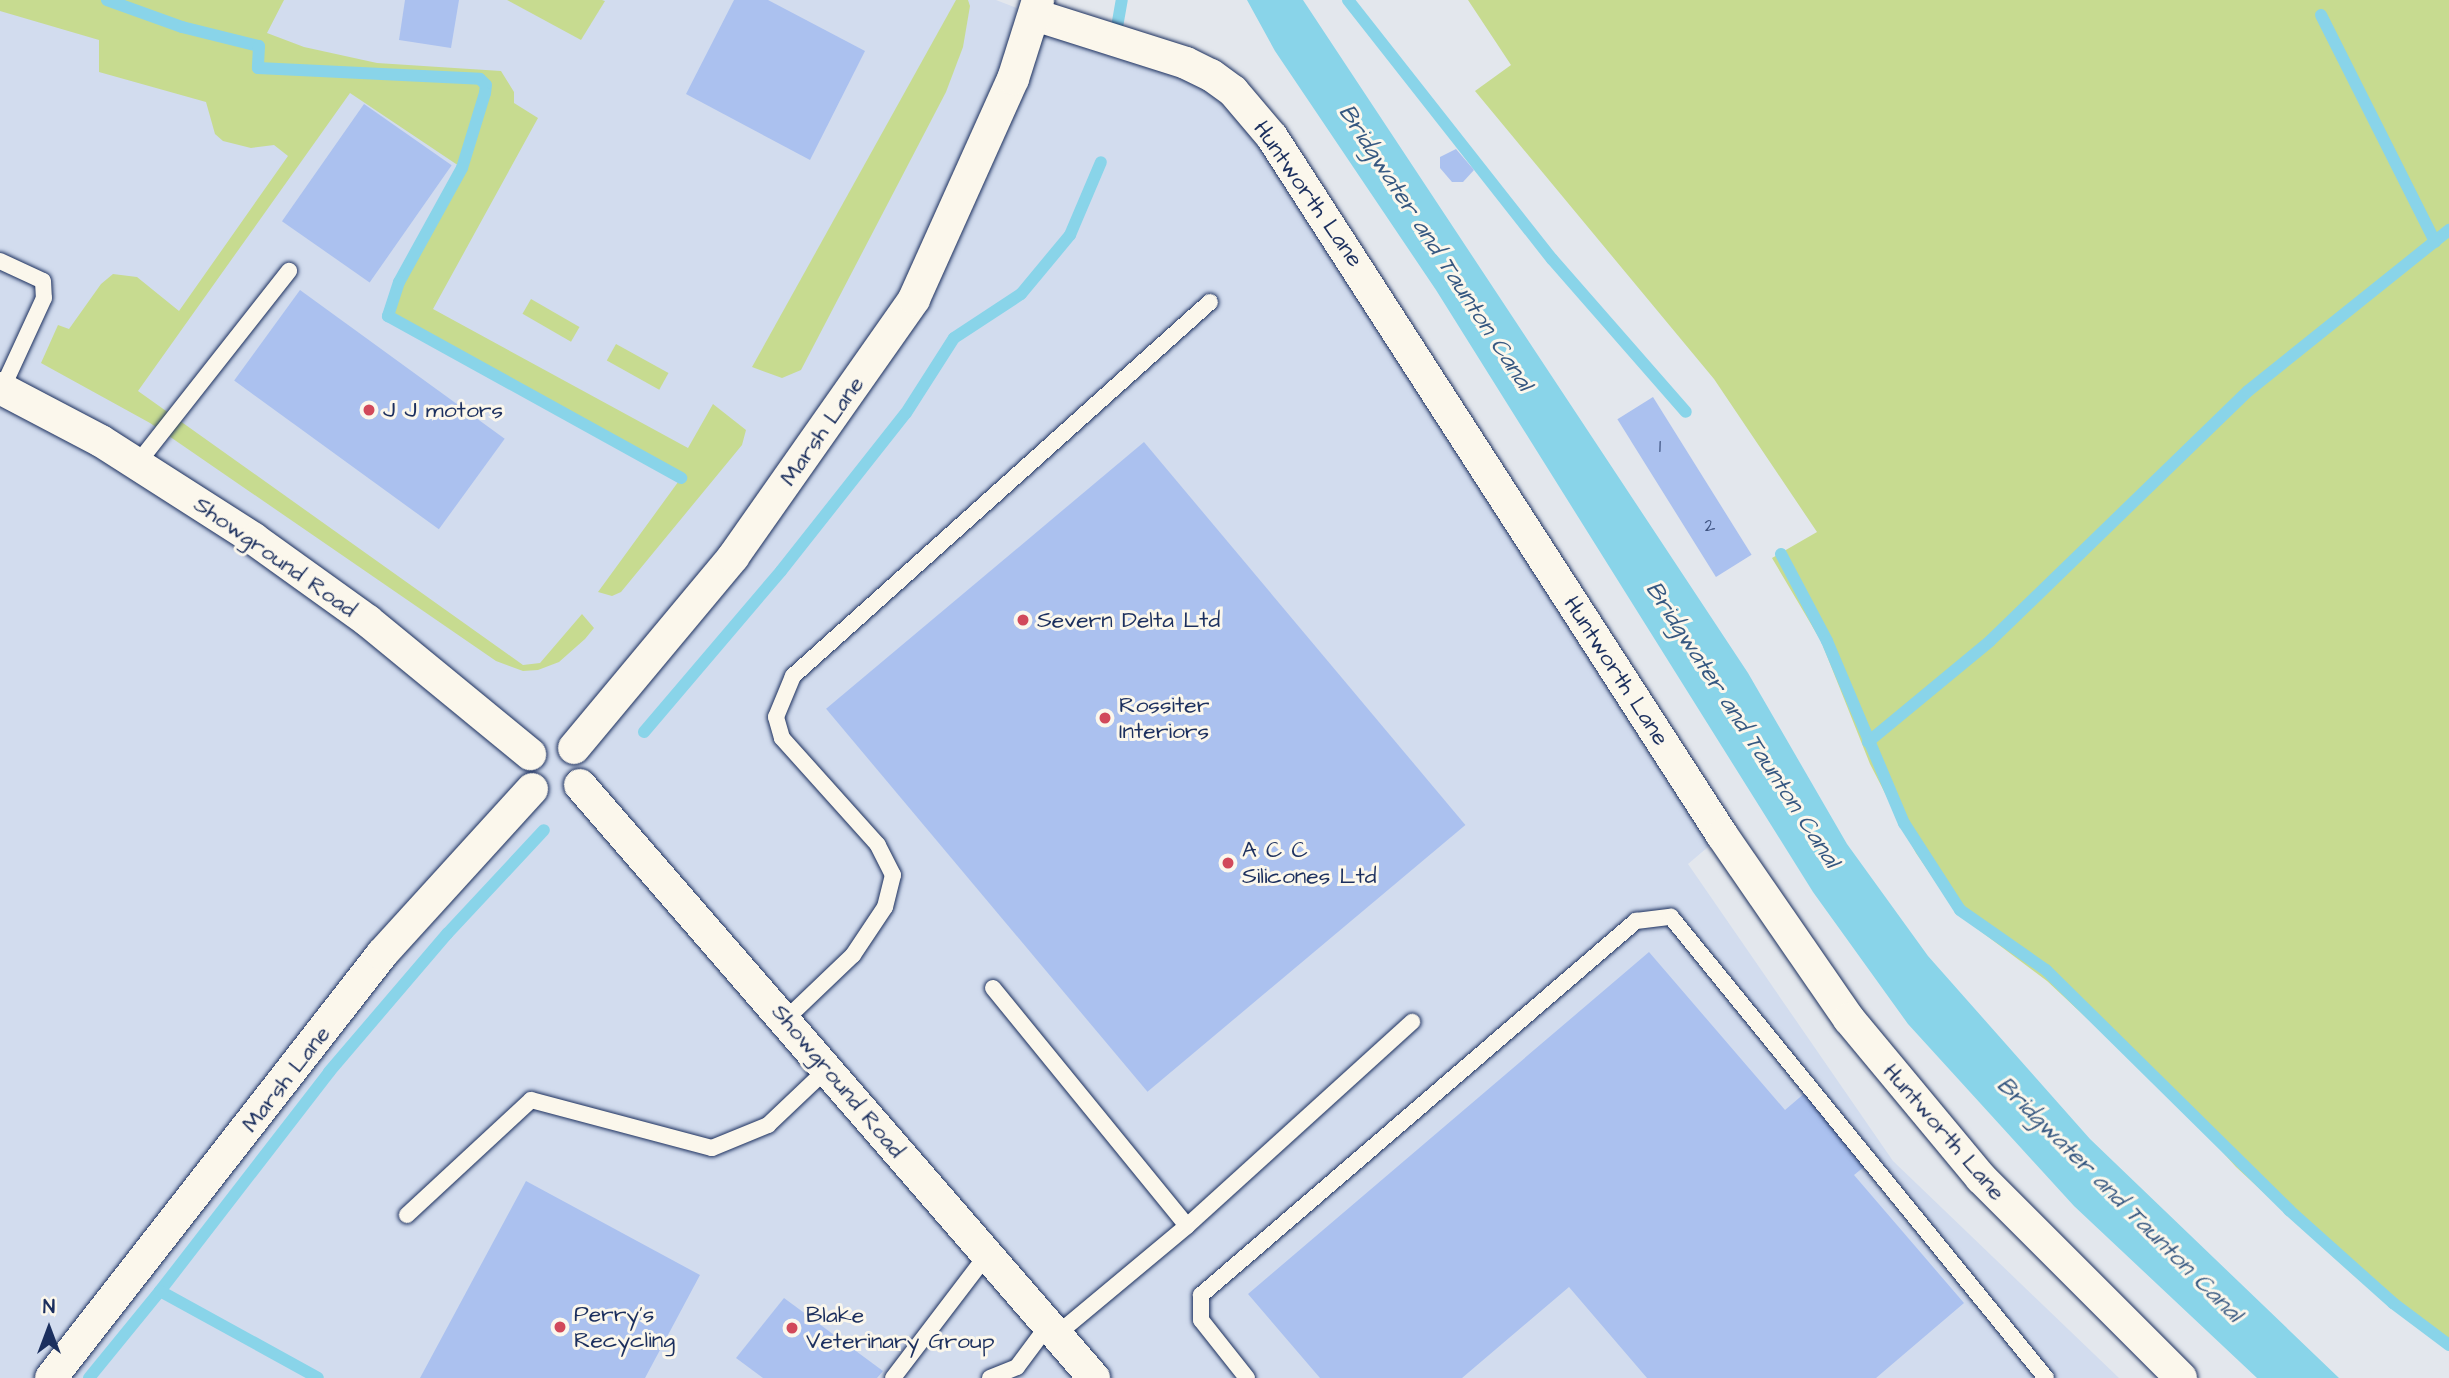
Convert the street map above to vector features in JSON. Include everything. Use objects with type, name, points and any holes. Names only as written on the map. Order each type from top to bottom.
[{"type":"street","name":"Marsh Lane","points":[[574,748],[733,557],[914,299],[1013,79],[1036,7]]},
{"type":"street","name":"Huntworth Lane","points":[[1036,7],[1211,75],[1233,91],[1272,137],[1722,835],[1849,1019],[1980,1178],[2181,1378]]},
{"type":"street","name":"Showground Road","points":[[1,388],[137,464],[368,621],[530,754]]},
{"type":"street","points":[[555,741],[574,748],[584,766],[580,785],[556,800],[532,789],[525,772],[530,754],[555,741]]},
{"type":"street","name":"Showground Road","points":[[580,785],[786,1019],[1050,1333],[1094,1378]]},
{"type":"street","name":"Marsh Lane","points":[[51,1378],[382,954],[532,789]]},
{"type":"lane","points":[[0,261],[43,281],[44,298],[1,388]]},
{"type":"lane","points":[[137,464],[289,271]]},
{"type":"lane","points":[[786,1019],[853,955],[885,907],[893,875],[878,845],[782,738],[776,717],[793,676],[1210,302]]},
{"type":"lane","points":[[1247,1378],[1201,1320],[1201,1295],[1636,921],[1671,916],[2046,1378]]},
{"type":"lane","points":[[993,988],[1187,1226]]},
{"type":"lane","points":[[990,1378],[1017,1367],[1050,1333],[1187,1226],[1412,1022]]},
{"type":"lane","points":[[407,1215],[531,1100],[712,1147],[768,1125],[827,1069]]},
{"type":"lane","points":[[893,1378],[986,1256]]},
{"type":"shaded area","points":[[0,0],[996,0],[1233,91],[1722,835],[1688,864],[1893,1161],[2119,1378],[0,1378]]},
{"type":"green space","points":[[0,0],[284,0],[267,33],[304,47],[377,63],[501,71],[514,92],[514,103],[538,118],[433,309],[688,448],[713,404],[746,430],[742,445],[621,592],[612,596],[598,592],[681,478],[388,316],[399,282],[462,168],[350,93],[138,391],[523,665],[540,663],[582,614],[594,628],[559,662],[538,670],[523,671],[496,661],[150,423],[41,363],[58,325],[69,329],[101,284],[113,274],[137,277],[179,311],[288,156],[274,145],[251,148],[223,141],[215,134],[206,102],[99,72],[99,40],[0,11]]},
{"type":"green space","points":[[507,0],[602,0],[605,1],[581,40]]},
{"type":"green space","points":[[956,0],[968,0],[970,6],[963,47],[946,92],[801,370],[782,378],[752,367]]},
{"type":"green space","points":[[1468,0],[2449,0],[2449,1350],[2358,1279],[2236,1167],[2184,1109],[2047,981],[1959,915],[1916,853],[1870,764],[1821,641],[1772,558],[1817,532],[1714,379],[1475,91],[1511,65]]},
{"type":"green space","points":[[531,299],[579,327],[571,342],[522,314]]},
{"type":"green space","points":[[616,344],[668,373],[659,390],[607,361]]},
{"type":"water","name":"Bridgwater and Taunton Canal","points":[[1247,0],[1303,0],[1748,673],[1847,844],[1928,956],[2090,1139],[2339,1378],[2257,1378],[2074,1206],[1908,1024],[1813,892],[1436,290],[1275,51]]},
{"type":"building","points":[[405,0],[459,0],[451,48],[399,40]]},
{"type":"building","points":[[734,0],[768,0],[865,51],[810,160],[686,94]]},
{"type":"building","points":[[364,104],[452,165],[370,283],[282,221]]},
{"type":"building","points":[[1456,149],[1474,170],[1463,182],[1452,182],[1440,168],[1440,157]]},
{"type":"building","name":"J J motors","points":[[300,290],[505,439],[439,529],[234,381]]},
{"type":"building","points":[[1653,397],[1752,555],[1716,577],[1617,419]]},
{"type":"building","points":[[1144,442],[1465,825],[1147,1092],[826,709]]},
{"type":"building","points":[[1649,952],[1785,1110],[1813,1086],[1875,1158],[1854,1175],[1964,1303],[1876,1378],[1647,1378],[1569,1287],[1462,1378],[1320,1378],[1248,1294]]},
{"type":"building","name":"Perry's Recycling","points":[[526,1181],[700,1275],[645,1378],[420,1378]]},
{"type":"building","name":"Blake Veterinary Group","points":[[784,1298],[883,1371],[877,1378],[763,1378],[736,1358]]},
{"type":"waterway","points":[[107,0],[182,27],[259,46],[258,68],[480,79],[486,85],[485,93],[462,168],[399,282],[388,316],[681,478]]},
{"type":"waterway","points":[[1117,27],[1122,0]]},
{"type":"waterway","points":[[1348,0],[1552,259],[1686,412]]},
{"type":"waterway","points":[[2321,15],[2435,242]]},
{"type":"waterway","points":[[644,732],[781,571],[906,413],[954,338],[1021,294],[1070,235],[1101,162]]},
{"type":"waterway","points":[[1868,742],[1990,641],[2248,391],[2449,230]]},
{"type":"waterway","points":[[1781,554],[1827,641],[1904,823],[1960,910],[2046,970],[2289,1210],[2393,1303],[2449,1345]]},
{"type":"waterway","points":[[160,1291],[329,1072],[447,934],[544,830]]},
{"type":"waterway","points":[[89,1378],[160,1291],[318,1378]]},
{"type":"place","name":"J J motors","points":[[369,410]]},
{"type":"place","name":"Severn Delta Ltd","points":[[1023,620]]},
{"type":"place","name":"Rossiter Interiors","points":[[1105,718]]},
{"type":"place","name":"A C C Silicones Ltd","points":[[1228,863]]},
{"type":"place","name":"Perry's Recycling","points":[[560,1327]]},
{"type":"place","name":"Blake Veterinary Group","points":[[792,1328]]}]
